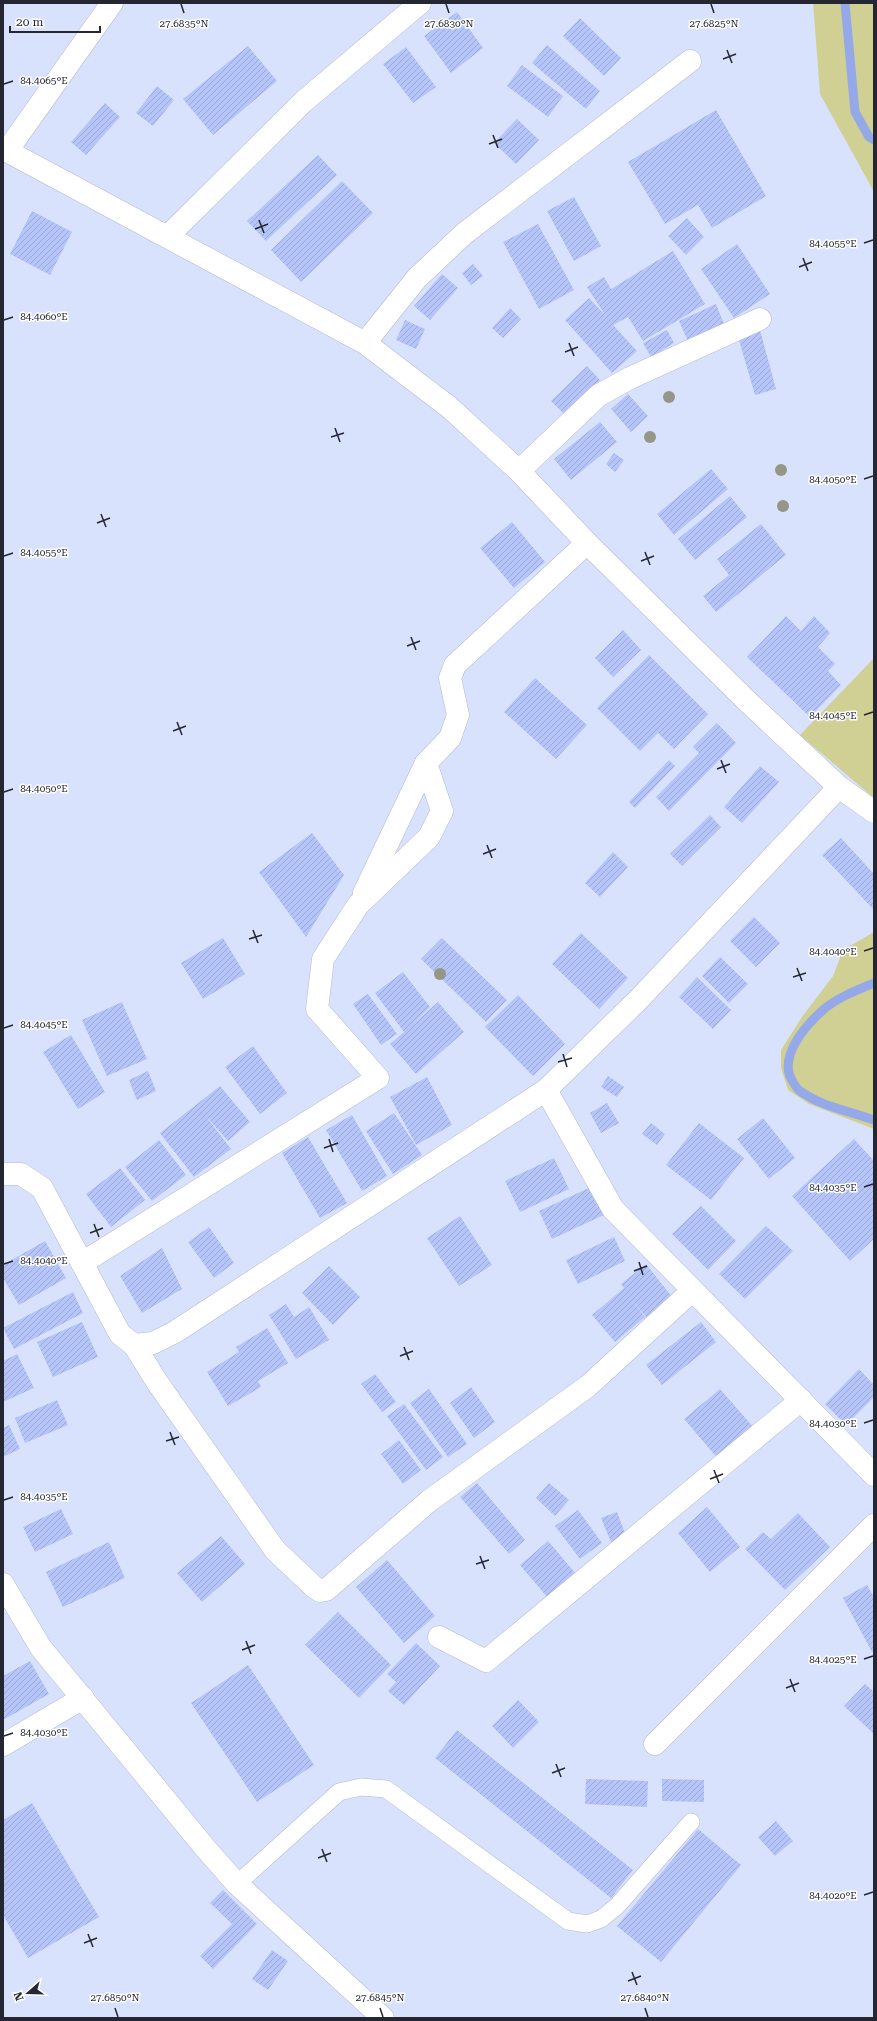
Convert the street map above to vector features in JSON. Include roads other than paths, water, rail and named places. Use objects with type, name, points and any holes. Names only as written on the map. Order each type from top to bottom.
[{"type":"street","points":[[112,3],[5,150],[168,236],[365,343],[449,407],[519,471],[587,543],[748,702],[839,787],[874,812]]},
{"type":"street","points":[[168,236],[303,102],[420,3]]},
{"type":"street","points":[[365,343],[417,278],[465,233],[690,61]]},
{"type":"street","points":[[519,471],[599,395],[630,378],[760,319]]},
{"type":"street","points":[[82,1263],[378,1078],[317,1009],[323,959],[358,904],[426,763],[450,738],[458,715],[450,678],[455,664],[587,543]]},
{"type":"street","points":[[358,904],[429,837],[442,811],[426,763]]},
{"type":"street","points":[[134,1345],[153,1343],[175,1332],[546,1090],[639,999],[839,787]]},
{"type":"street","points":[[546,1090],[612,1209],[874,1475]]},
{"type":"street","points":[[3,1174],[21,1174],[42,1188],[120,1334],[134,1345],[157,1382],[275,1550],[320,1591],[326,1590],[429,1501],[588,1386],[692,1291]]},
{"type":"street","points":[[439,1637],[486,1661],[801,1400]]},
{"type":"street","points":[[655,1744],[874,1525]]},
{"type":"street","points":[[3,1584],[41,1648],[201,1843],[237,1884],[382,2018]]},
{"type":"street","points":[[3,1745],[83,1698]]},
{"type":"lane","points":[[237,1884],[340,1792],[361,1787],[386,1790],[568,1921],[587,1924],[600,1919],[617,1906],[691,1822]]},
{"type":"waterway","points":[[845,3],[855,112],[869,137],[874,140]]},
{"type":"waterway","points":[[874,983],[854,991],[823,1010],[801,1033],[795,1043],[788,1063],[789,1073],[793,1082],[800,1091],[827,1105],[874,1120]]}]
